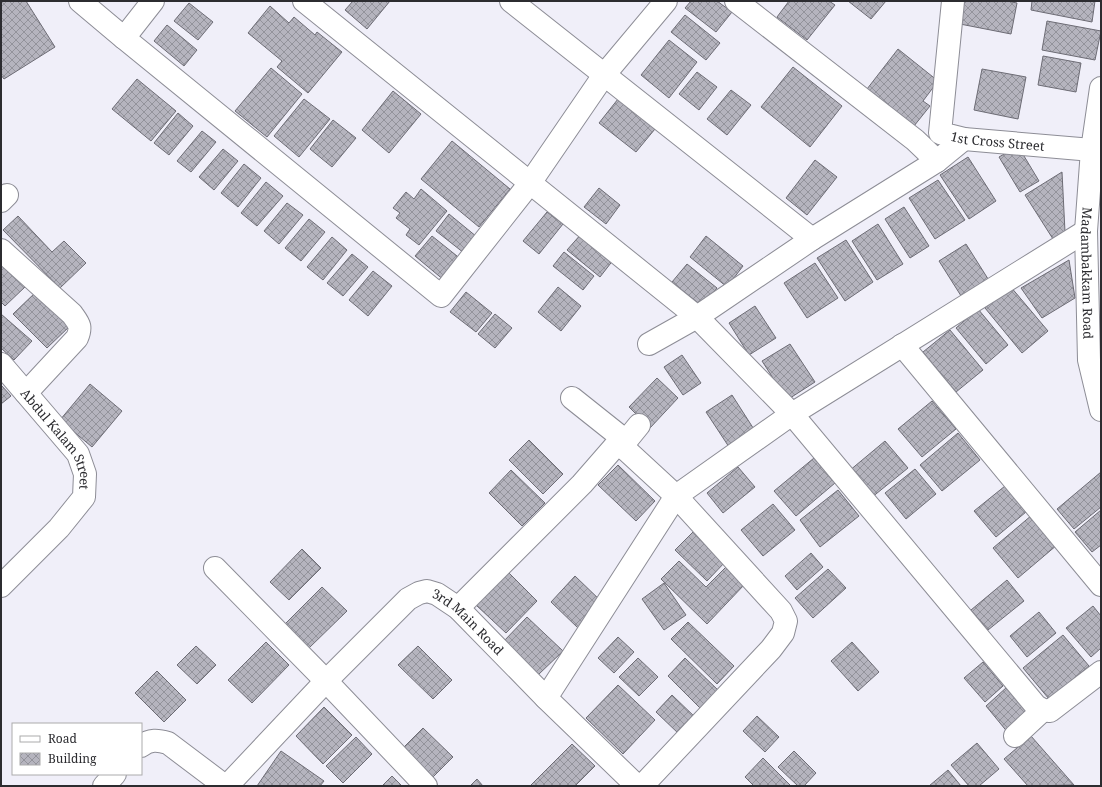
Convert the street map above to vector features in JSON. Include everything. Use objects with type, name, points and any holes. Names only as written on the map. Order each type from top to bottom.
[{"type":"street","points":[[80,1],[441,296],[530,183],[604,75],[666,1]]},
{"type":"street","points":[[124,38],[153,1]]},
{"type":"street","points":[[304,1],[697,317],[792,414],[1036,706],[1043,710],[1050,711],[1101,672]]},
{"type":"street","points":[[511,1],[812,239]]},
{"type":"street","points":[[736,1],[915,140],[938,161]]},
{"type":"street","name":"1st Cross Street","points":[[953,1],[940,133],[964,139],[1092,150]]},
{"type":"street","name":"Madambakkam Road","points":[[1101,88],[1099,120],[1092,150],[1086,231],[1095,355],[1101,410]]},
{"type":"street","points":[[915,140],[940,133]]},
{"type":"street","points":[[649,344],[697,317],[812,239],[938,161],[964,139]]},
{"type":"street","points":[[546,698],[676,496],[792,414],[1086,231]]},
{"type":"street","points":[[1,250],[72,314],[80,325],[80,331],[77,338],[26,393]]},
{"type":"street","points":[[902,345],[1101,585]]},
{"type":"street","name":"Abdul Kalam Street","points":[[1,364],[78,454],[85,474],[84,497],[59,528],[1,586]]},
{"type":"street","points":[[572,398],[630,438],[676,496],[781,611],[786,621],[783,633],[771,649],[642,786]]},
{"type":"street","points":[[458,608],[582,484],[616,446],[630,438]]},
{"type":"street","points":[[215,568],[426,786]]},
{"type":"street","name":"3rd Main Road","points":[[226,786],[326,681],[408,599],[419,593],[427,591],[437,594],[458,608],[546,698],[637,786]]},
{"type":"street","points":[[1015,736],[1043,710]]},
{"type":"street","points":[[142,745],[145,743],[159,740],[168,743],[226,786]]},
{"type":"street","points":[[104,786],[114,775]]},
{"type":"building","points":[[1,1],[26,1],[55,47],[4,79],[1,75]]},
{"type":"building","points":[[353,1],[390,1],[367,29],[345,10]]},
{"type":"building","points":[[691,1],[717,1],[732,12],[716,32],[685,8]]},
{"type":"building","points":[[789,1],[829,1],[835,5],[807,40],[777,17]]},
{"type":"building","points":[[848,1],[886,1],[871,19]]},
{"type":"building","points":[[964,1],[1007,1],[1017,3],[1011,34],[960,24]]},
{"type":"building","points":[[1032,1],[1095,1],[1092,22],[1031,10]]},
{"type":"building","points":[[189,3],[213,22],[198,40],[174,21]]},
{"type":"building","points":[[270,6],[289,23],[294,17],[315,35],[317,32],[342,52],[308,93],[277,67],[282,61],[248,33]]},
{"type":"building","points":[[685,15],[720,43],[706,60],[671,32]]},
{"type":"building","points":[[1047,21],[1101,31],[1095,60],[1042,50]]},
{"type":"building","points":[[167,25],[197,50],[184,66],[154,41]]},
{"type":"building","points":[[669,40],[697,62],[669,98],[641,75]]},
{"type":"building","points":[[898,49],[938,81],[923,101],[930,106],[914,126],[867,89]]},
{"type":"building","points":[[1043,56],[1081,63],[1076,92],[1038,85]]},
{"type":"building","points":[[793,67],[842,106],[810,147],[761,107]]},
{"type":"building","points":[[271,68],[302,94],[267,137],[235,111]]},
{"type":"building","points":[[982,69],[1026,77],[1018,119],[974,110]]},
{"type":"building","points":[[697,72],[717,87],[699,110],[679,94]]},
{"type":"building","points":[[137,79],[176,111],[151,141],[112,109]]},
{"type":"building","points":[[731,90],[751,105],[727,135],[707,119]]},
{"type":"building","points":[[393,91],[421,114],[389,153],[362,130]]},
{"type":"building","points":[[304,99],[330,119],[299,157],[274,136]]},
{"type":"building","points":[[618,99],[655,129],[636,152],[599,123]]},
{"type":"building","points":[[178,113],[193,126],[169,155],[154,143]]},
{"type":"building","points":[[333,120],[356,138],[332,167],[310,149]]},
{"type":"building","points":[[202,131],[216,142],[191,172],[177,161]]},
{"type":"building","points":[[452,141],[510,189],[479,227],[421,179]]},
{"type":"building","points":[[1018,146],[1039,181],[1020,192],[999,157]]},
{"type":"building","points":[[223,149],[238,161],[214,190],[199,177]]},
{"type":"building","points":[[968,157],[996,201],[969,219],[940,175]]},
{"type":"building","points":[[815,160],[837,177],[807,215],[786,198]]},
{"type":"building","points":[[244,164],[261,178],[238,207],[221,193]]},
{"type":"building","points":[[1062,172],[1065,232],[1053,239],[1025,195]]},
{"type":"building","points":[[938,180],[965,220],[935,239],[909,198]]},
{"type":"building","points":[[266,182],[283,196],[257,226],[241,213]]},
{"type":"building","points":[[599,188],[620,205],[606,224],[584,207]]},
{"type":"building","points":[[421,189],[447,211],[419,245],[406,235],[410,229],[396,218],[400,213],[393,208],[406,192],[414,199]]},
{"type":"building","points":[[287,203],[303,215],[279,244],[264,231]]},
{"type":"building","points":[[904,207],[929,246],[910,258],[885,219]]},
{"type":"building","points":[[547,212],[563,224],[539,254],[523,241]]},
{"type":"building","points":[[449,214],[477,237],[464,253],[436,231]]},
{"type":"building","points":[[18,216],[52,252],[64,241],[86,263],[60,288],[3,230]]},
{"type":"building","points":[[309,219],[325,232],[301,261],[285,248]]},
{"type":"building","points":[[878,224],[903,264],[877,280],[852,241]]},
{"type":"building","points":[[582,233],[614,259],[600,277],[567,250]]},
{"type":"building","points":[[432,236],[462,260],[445,281],[415,256]]},
{"type":"building","points":[[706,236],[743,266],[727,287],[690,257]]},
{"type":"building","points":[[332,237],[347,250],[323,280],[307,267]]},
{"type":"building","points":[[846,240],[873,282],[845,301],[817,258]]},
{"type":"building","points":[[966,244],[990,282],[963,299],[939,261]]},
{"type":"building","points":[[564,252],[594,276],[583,290],[553,266]]},
{"type":"building","points":[[352,254],[368,267],[343,296],[327,283]]},
{"type":"building","points":[[1,260],[26,286],[5,306],[1,302]]},
{"type":"building","points":[[1069,260],[1075,298],[1042,318],[1021,288]]},
{"type":"building","points":[[815,263],[838,298],[807,318],[784,283]]},
{"type":"building","points":[[687,264],[717,288],[702,306],[672,282]]},
{"type":"building","points":[[373,271],[392,286],[368,316],[349,300]]},
{"type":"building","points":[[1010,286],[1048,331],[1022,353],[985,308]]},
{"type":"building","points":[[558,287],[581,306],[561,331],[538,312]]},
{"type":"building","points":[[37,291],[71,325],[47,348],[13,314]]},
{"type":"building","points":[[466,292],[492,313],[476,332],[450,312]]},
{"type":"building","points":[[755,306],[776,338],[749,355],[729,323]]},
{"type":"building","points":[[978,309],[1008,345],[986,364],[956,328]]},
{"type":"building","points":[[1,314],[32,341],[14,360],[1,348]]},
{"type":"building","points":[[495,314],[512,328],[495,348],[478,334]]},
{"type":"building","points":[[950,330],[983,370],[956,392],[923,352]]},
{"type":"building","points":[[790,344],[815,382],[787,400],[762,361]]},
{"type":"building","points":[[682,355],[701,383],[683,395],[664,367]]},
{"type":"building","points":[[657,378],[678,398],[650,428],[629,407]]},
{"type":"building","points":[[90,384],[122,411],[92,447],[60,420]]},
{"type":"building","points":[[1,385],[11,396],[1,404]]},
{"type":"building","points":[[732,395],[757,434],[731,450],[706,412]]},
{"type":"building","points":[[932,401],[956,429],[922,457],[898,429]]},
{"type":"building","points":[[958,433],[980,460],[942,491],[920,465]]},
{"type":"building","points":[[529,440],[563,474],[543,494],[509,460]]},
{"type":"building","points":[[885,441],[908,468],[871,498],[849,471]]},
{"type":"building","points":[[814,458],[835,483],[796,516],[774,491]]},
{"type":"building","points":[[618,465],[655,501],[636,521],[598,485]]},
{"type":"building","points":[[738,467],[755,487],[723,513],[707,493]]},
{"type":"building","points":[[915,469],[936,494],[906,519],[885,493]]},
{"type":"building","points":[[511,470],[545,503],[522,526],[489,493]]},
{"type":"building","points":[[1101,472],[1101,507],[1074,529],[1057,509]]},
{"type":"building","points":[[1005,486],[1026,512],[996,537],[974,511]]},
{"type":"building","points":[[838,490],[859,516],[820,547],[800,520]]},
{"type":"building","points":[[773,504],[795,530],[763,556],[741,530]]},
{"type":"building","points":[[1101,510],[1101,545],[1092,552],[1075,532]]},
{"type":"building","points":[[1032,515],[1057,545],[1018,578],[993,548]]},
{"type":"building","points":[[694,531],[726,561],[707,581],[675,550]]},
{"type":"building","points":[[302,549],[321,568],[289,600],[270,582]]},
{"type":"building","points":[[811,553],[823,567],[797,590],[785,576]]},
{"type":"building","points":[[679,561],[706,587],[727,566],[745,584],[707,624],[661,579]]},
{"type":"building","points":[[828,569],[846,588],[813,618],[795,598]]},
{"type":"building","points":[[508,572],[537,601],[506,633],[476,605]]},
{"type":"building","points":[[575,576],[603,603],[578,628],[551,602]]},
{"type":"building","points":[[1007,580],[1024,601],[988,630],[971,610]]},
{"type":"building","points":[[664,583],[686,615],[664,630],[642,599]]},
{"type":"building","points":[[322,587],[347,611],[309,648],[285,624]]},
{"type":"building","points":[[1093,606],[1101,616],[1101,648],[1091,657],[1066,628]]},
{"type":"building","points":[[1039,612],[1056,633],[1027,657],[1010,636]]},
{"type":"building","points":[[527,617],[563,651],[538,675],[503,642]]},
{"type":"building","points":[[688,622],[734,666],[717,684],[671,639]]},
{"type":"building","points":[[1063,635],[1089,666],[1049,699],[1023,668]]},
{"type":"building","points":[[618,637],[634,652],[614,673],[598,658]]},
{"type":"building","points":[[266,642],[289,665],[252,703],[228,680]]},
{"type":"building","points":[[852,642],[879,672],[858,691],[831,661]]},
{"type":"building","points":[[196,646],[216,665],[197,684],[177,665]]},
{"type":"building","points":[[418,646],[452,680],[433,699],[398,665]]},
{"type":"building","points":[[638,658],[658,677],[639,696],[619,677]]},
{"type":"building","points":[[685,658],[720,692],[702,710],[668,676]]},
{"type":"building","points":[[983,662],[1003,686],[985,702],[964,678]]},
{"type":"building","points":[[157,671],[186,700],[164,722],[135,693]]},
{"type":"building","points":[[618,685],[655,720],[623,754],[586,718]]},
{"type":"building","points":[[1007,687],[1031,715],[1009,734],[986,706]]},
{"type":"building","points":[[672,695],[696,718],[680,735],[656,712]]},
{"type":"building","points":[[324,707],[352,735],[323,764],[296,736]]},
{"type":"building","points":[[757,716],[779,737],[765,752],[743,731]]},
{"type":"building","points":[[423,728],[453,757],[431,779],[402,749]]},
{"type":"building","points":[[1031,736],[1074,785],[1028,786],[1004,759]]},
{"type":"building","points":[[356,737],[372,754],[343,783],[326,766]]},
{"type":"building","points":[[977,743],[999,769],[979,786],[969,786],[951,765]]},
{"type":"building","points":[[572,744],[595,766],[575,786],[530,786]]},
{"type":"building","points":[[281,751],[324,781],[320,786],[257,786]]},
{"type":"building","points":[[794,751],[816,773],[804,786],[798,786],[778,767]]},
{"type":"building","points":[[763,758],[791,786],[754,786],[745,777]]},
{"type":"building","points":[[948,770],[961,786],[929,786]]},
{"type":"building","points":[[392,776],[402,786],[382,786]]},
{"type":"building","points":[[477,779],[483,786],[470,786]]}]
